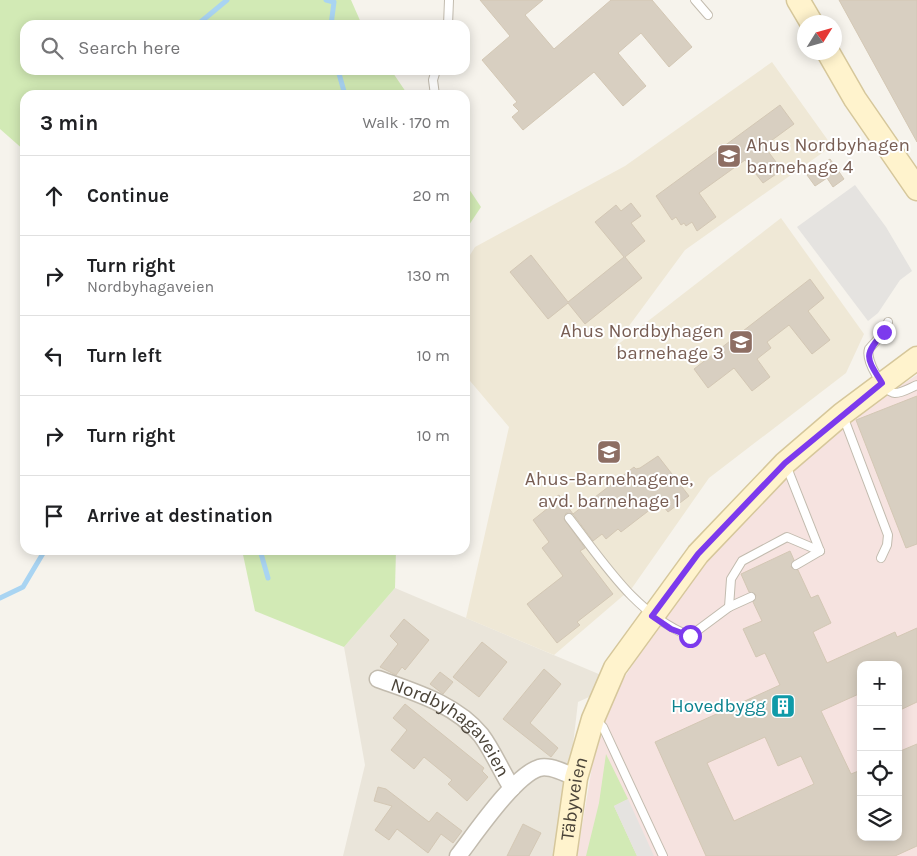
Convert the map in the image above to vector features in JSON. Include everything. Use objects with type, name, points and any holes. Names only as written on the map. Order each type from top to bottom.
[{"type":"street","points":[[798,0],[807,15]]},
{"type":"street","points":[[833,60],[859,107],[917,189]]},
{"type":"street","points":[[592,719],[615,668],[698,554],[785,463],[842,414],[917,358]]},
{"type":"street","name":"Nordbyhagaveien","points":[[378,679],[420,694],[460,715],[481,735],[512,788]]},
{"type":"street","name":"Täbyveien","points":[[564,856],[576,778],[592,719]]},
{"type":"street","name":"Nordbyhagaveien","points":[[458,856],[523,776],[540,767],[558,770],[576,778]]},
{"type":"lane","points":[[448,20],[449,0]]},
{"type":"lane","points":[[695,0],[708,15]]},
{"type":"lane","points":[[434,75],[434,90]]},
{"type":"lane","points":[[888,322],[867,354],[869,362],[887,391],[894,393],[917,385]]},
{"type":"lane","points":[[842,414],[888,535],[887,545],[881,558]]},
{"type":"lane","points":[[785,463],[820,551]]},
{"type":"lane","points":[[569,518],[606,566],[652,616],[671,629],[690,636],[729,607],[751,597]]},
{"type":"lane","points":[[729,607],[731,580],[742,561],[787,537],[820,551]]},
{"type":"lane","points":[[796,565],[820,551]]},
{"type":"lane","points":[[592,719],[603,727],[663,856]]},
{"type":"shaded area","points":[[772,62],[832,146],[685,250],[612,349],[781,218],[864,334],[846,373],[709,478],[632,588],[554,655],[466,618],[509,427],[470,381],[470,255],[475,247],[625,166]]},
{"type":"shaded area","points":[[855,185],[886,227],[912,271],[900,280],[878,313],[868,321],[797,227]]},
{"type":"shaded area","points":[[917,375],[917,856],[577,856],[601,714],[702,557],[852,417]]},
{"type":"shaded area","points":[[395,588],[620,683],[578,702],[560,856],[343,856],[365,765],[344,647]]},
{"type":"shaded area","points":[[628,799],[654,856],[637,856],[614,806]]},
{"type":"green space","points":[[0,0],[351,0],[360,20],[20,20],[20,75],[394,75],[405,90],[20,90],[20,147],[0,129]]},
{"type":"green space","points":[[470,190],[481,207],[470,224]]},
{"type":"green space","points":[[243,555],[396,555],[395,588],[344,647],[255,611]]},
{"type":"green space","points":[[606,754],[628,799],[614,806],[637,856],[586,856],[599,803]]},
{"type":"building","points":[[480,0],[543,0],[525,15],[554,49],[611,0],[652,0],[692,47],[669,67],[641,33],[618,53],[646,86],[623,106],[594,72],[523,130],[512,117],[519,111],[513,105],[517,102],[482,60],[510,36]]},
{"type":"building","points":[[839,0],[917,0],[917,142]]},
{"type":"building","points":[[780,105],[794,124],[764,146],[782,170],[763,183],[745,160],[699,193],[716,217],[697,231],[692,222],[686,226],[684,223],[681,225],[676,217],[672,220],[656,196]]},
{"type":"building","points":[[830,159],[844,179],[833,187],[827,178],[815,186],[807,175]]},
{"type":"building","points":[[631,203],[641,216],[631,223],[645,241],[625,257],[642,278],[585,324],[568,303],[548,319],[510,272],[531,255],[568,302],[624,257],[595,222],[616,205],[621,211]]},
{"type":"building","points":[[810,279],[824,298],[808,311],[830,340],[812,354],[789,325],[767,342],[771,348],[757,359],[770,377],[752,391],[734,368],[708,388],[694,369]]},
{"type":"building","points":[[917,396],[917,544],[906,548],[856,420]]},
{"type":"building","points":[[658,456],[689,496],[668,512],[660,502],[621,532],[618,529],[606,539],[602,534],[593,541],[573,514],[634,467],[636,469],[640,468]]},
{"type":"building","points":[[559,495],[573,514],[566,513],[564,519],[585,548],[580,551],[613,594],[577,622],[580,625],[557,643],[527,604],[563,576],[542,548],[549,542],[533,520],[548,508],[545,504]]},
{"type":"building","name":"Hovedbygg","points":[[790,551],[794,560],[791,567],[798,570],[811,598],[818,595],[831,623],[813,632],[827,663],[895,632],[897,637],[917,628],[917,702],[902,709],[902,661],[857,661],[857,695],[821,711],[851,774],[857,772],[857,841],[902,841],[902,750],[917,744],[917,846],[895,856],[706,856],[655,742],[780,685],[765,653],[756,657],[743,629],[762,621],[753,602],[756,595],[749,592],[741,574]],"holes":[[[765,737],[778,766],[801,756],[814,784],[734,821],[707,763]]]},
{"type":"building","points":[[404,619],[429,640],[405,670],[402,667],[396,675],[380,667],[398,644],[390,636]]},
{"type":"building","points":[[482,642],[507,662],[479,697],[453,677]]},
{"type":"building","points":[[544,669],[561,684],[530,723],[558,748],[551,757],[503,719]]},
{"type":"building","points":[[440,672],[453,682],[443,694],[430,684]]},
{"type":"building","points":[[405,704],[484,768],[482,771],[488,777],[467,801],[448,784],[452,780],[424,757],[414,769],[391,750],[407,730],[393,718]]},
{"type":"building","points":[[378,787],[386,789],[429,822],[437,812],[462,831],[453,843],[441,834],[428,853],[397,829],[389,840],[375,830],[392,806],[374,801]]},
{"type":"building","points":[[523,824],[541,833],[529,856],[507,856]]},
{"type":"waterway","points":[[203,20],[227,0]]},
{"type":"waterway","points":[[326,0],[334,2],[332,20]]},
{"type":"waterway","points":[[339,75],[344,90]]},
{"type":"waterway","points":[[0,598],[23,587],[42,555]]},
{"type":"waterway","points":[[261,555],[268,578]]},
{"type":"place","name":"Ahus Nordbyhagen barnehage 4","points":[[729,156]]},
{"type":"place","name":"Ahus Nordbyhagen barnehage 3","points":[[741,342]]},
{"type":"place","name":"Ahus-Barnehagene, avd. barnehage 1","points":[[609,452]]},
{"type":"place","name":"Hovedbygg","points":[[783,706]]},
{"type":"route","points":[[690,636],[671,629],[652,616],[698,554],[785,463],[826,427],[882,383],[869,362],[867,354],[872,345],[884,332]]}]
